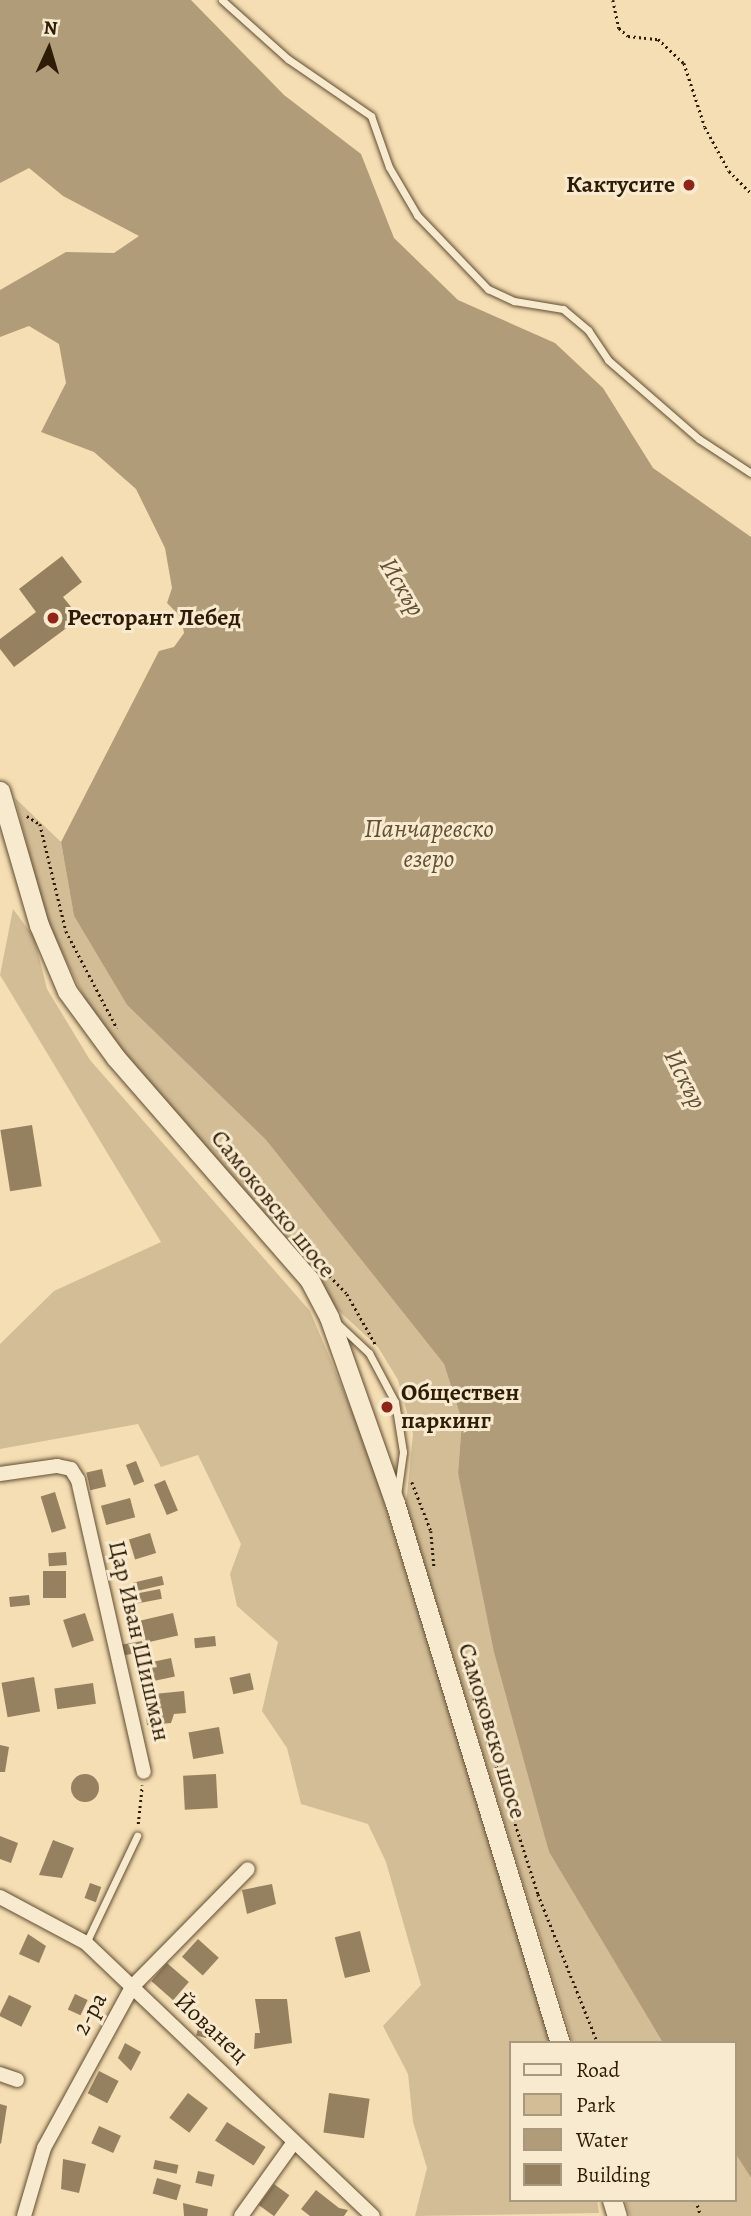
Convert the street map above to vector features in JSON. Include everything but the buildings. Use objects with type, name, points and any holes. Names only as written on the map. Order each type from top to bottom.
[{"type":"main road","name":"Самоковско шосе","points":[[1,798],[39,925],[67,991],[116,1058],[309,1279],[329,1317],[395,1503],[559,2041]]},
{"type":"street","name":"Цар Иван Шишман","points":[[0,1474],[71,1469],[78,1480],[144,1772]]},
{"type":"street","name":"2-ра","points":[[24,2216],[44,2148],[132,1987],[248,1869]]},
{"type":"street","name":"Йованец","points":[[0,1897],[86,1943],[271,2114],[294,2143],[373,2216]]},
{"type":"street","points":[[0,2074],[17,2080]]},
{"type":"street","points":[[242,2216],[294,2143]]},
{"type":"lane","points":[[222,0],[288,59],[371,116],[389,167],[417,215],[488,289],[513,301],[563,309],[589,330],[608,360],[699,439],[751,473]]},
{"type":"lane","points":[[329,1317],[369,1353],[395,1402],[402,1469],[395,1503]]},
{"type":"lane","points":[[86,1943],[137,1836]]},
{"type":"path","points":[[612,0],[619,28],[628,36],[658,38],[684,63],[705,127],[729,172],[751,193]]},
{"type":"path","points":[[1,798],[40,824],[66,931],[122,1036]]},
{"type":"path","points":[[320,1264],[375,1336],[377,1343],[369,1353]]},
{"type":"path","points":[[402,1469],[431,1531],[435,1570]]},
{"type":"path","points":[[462,1665],[538,1894],[597,2041]]},
{"type":"path","name":"Цар Иван Шишман","points":[[137,1836],[144,1772]]},
{"type":"green space","points":[[15,798],[61,842],[74,916],[127,1005],[266,1140],[444,1364],[462,1421],[458,1473],[549,1852],[662,2041],[572,2041],[406,1505],[413,1434],[398,1380],[378,1347],[337,1309],[315,1275],[93,1016],[46,919]]},
{"type":"green space","points":[[13,909],[34,937],[47,989],[90,1060],[310,1311],[366,1444],[552,2041],[510,2041],[510,2202],[597,2202],[599,2213],[415,2216],[427,2168],[413,2122],[408,2074],[383,2026],[421,1985],[386,1862],[368,1824],[301,1804],[287,1748],[262,1711],[278,1642],[237,1606],[230,1574],[241,1544],[198,1455],[161,1467],[138,1424],[0,1449],[0,1344],[54,1291],[161,1242],[0,975]]},
{"type":"green space","points":[[737,2156],[751,2178],[751,2216],[630,2216],[626,2202],[737,2202]]},
{"type":"water","name":"Панчаревско езеро","points":[[0,0],[191,0],[284,95],[361,154],[394,238],[458,300],[555,343],[603,388],[653,468],[751,537],[751,2178],[737,2156],[737,2041],[662,2041],[549,1852],[494,1652],[458,1473],[462,1421],[444,1364],[266,1140],[127,1005],[74,916],[61,842],[159,651],[174,647],[184,633],[181,617],[167,603],[172,588],[165,548],[136,489],[94,452],[41,432],[66,383],[59,344],[29,326],[0,337],[0,290],[66,252],[114,253],[139,236],[63,196],[29,168],[0,183]]},
{"type":"place","name":"Кактусите","points":[[689,185]]},
{"type":"place","name":"Ресторант Лебед","points":[[53,618]]},
{"type":"place","name":"Обществен паркинг","points":[[387,1407]]},
{"type":"water label","name":"Искър","points":[[402,587]]},
{"type":"water label","name":"Искър","points":[[685,1079]]}]
